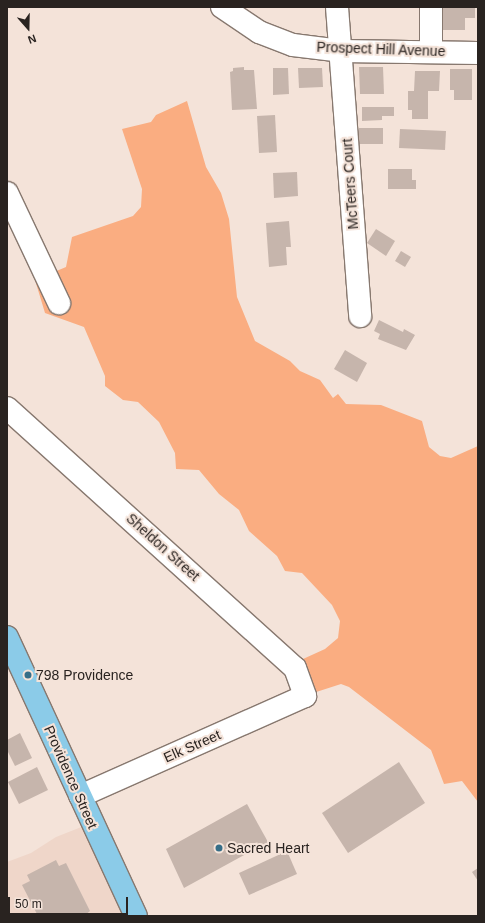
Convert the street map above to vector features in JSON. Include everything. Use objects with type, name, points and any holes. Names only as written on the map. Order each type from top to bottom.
[{"type":"main road","name":"Providence Street","points":[[7,637],[136,916]]},
{"type":"street","name":"Prospect Hill Avenue","points":[[222,7],[238,20],[271,38],[293,45],[341,51],[478,53]]},
{"type":"street","name":"McTeers Court","points":[[337,7],[360,316]]},
{"type":"street","points":[[431,7],[431,52]]},
{"type":"street","points":[[7,193],[59,303]]},
{"type":"street","name":"Sheldon Street","points":[[7,408],[295,668],[305,696]]},
{"type":"street","name":"Elk Street","points":[[80,796],[305,696]]},
{"type":"shaded area","points":[[187,101],[206,167],[221,193],[229,219],[237,297],[255,341],[290,361],[300,371],[320,380],[333,398],[338,394],[346,404],[381,405],[422,421],[429,447],[440,456],[451,458],[478,446],[478,802],[462,781],[444,784],[431,750],[349,687],[341,684],[310,694],[292,664],[325,649],[338,638],[340,621],[332,605],[302,573],[285,571],[277,556],[249,531],[239,510],[219,494],[199,470],[176,469],[175,453],[159,422],[138,402],[123,400],[105,386],[105,376],[84,327],[45,313],[35,280],[66,267],[72,237],[133,216],[141,207],[142,189],[122,129],[151,122],[156,115]]},
{"type":"shaded area","points":[[89,824],[134,916],[7,916],[7,862],[31,853],[56,837]]},
{"type":"building","points":[[439,7],[475,7],[475,18],[465,18],[465,30],[439,30]]},
{"type":"building","points":[[244,67],[244,70],[254,70],[257,109],[232,110],[230,72],[233,71],[233,68]]},
{"type":"building","points":[[359,67],[383,67],[384,94],[360,94]]},
{"type":"building","points":[[273,68],[288,68],[289,94],[273,95]]},
{"type":"building","points":[[298,68],[322,68],[323,87],[299,88]]},
{"type":"building","points":[[450,69],[472,69],[472,100],[454,100],[454,90],[450,90]]},
{"type":"building","points":[[415,71],[440,71],[439,91],[428,91],[428,119],[412,119],[412,110],[408,110],[408,91],[414,91]]},
{"type":"building","points":[[362,107],[394,107],[394,116],[382,116],[382,120],[362,121]]},
{"type":"building","points":[[275,115],[277,152],[259,153],[257,116]]},
{"type":"building","points":[[359,128],[383,128],[383,144],[359,144]]},
{"type":"building","points":[[400,129],[446,131],[445,150],[399,148]]},
{"type":"building","points":[[388,169],[412,169],[412,180],[416,180],[416,189],[388,189]]},
{"type":"building","points":[[297,172],[298,196],[274,198],[273,173]]},
{"type":"building","points":[[289,221],[291,247],[286,247],[287,265],[269,267],[266,223]]},
{"type":"building","points":[[376,229],[395,241],[386,256],[367,243]]},
{"type":"building","points":[[401,251],[411,257],[405,267],[395,261]]},
{"type":"building","points":[[379,320],[403,332],[404,329],[415,335],[406,350],[378,339],[380,334],[374,331]]},
{"type":"building","points":[[345,350],[367,363],[357,382],[334,369]]},
{"type":"building","points":[[20,733],[32,758],[15,766],[7,750],[7,740]]},
{"type":"building","points":[[399,762],[425,803],[348,853],[322,813]]},
{"type":"building","points":[[37,767],[48,790],[19,804],[8,782]]},
{"type":"building","points":[[247,804],[268,842],[184,888],[166,849]]},
{"type":"building","points":[[287,851],[297,874],[249,895],[239,873]]},
{"type":"building","points":[[56,860],[59,866],[66,863],[90,911],[84,916],[38,916],[22,885],[30,881],[27,875]]},
{"type":"building","points":[[478,868],[478,881],[472,872]]},
{"type":"place","name":"798 Providence","points":[[28,675]]},
{"type":"place","name":"Sacred Heart","points":[[219,848]]}]
